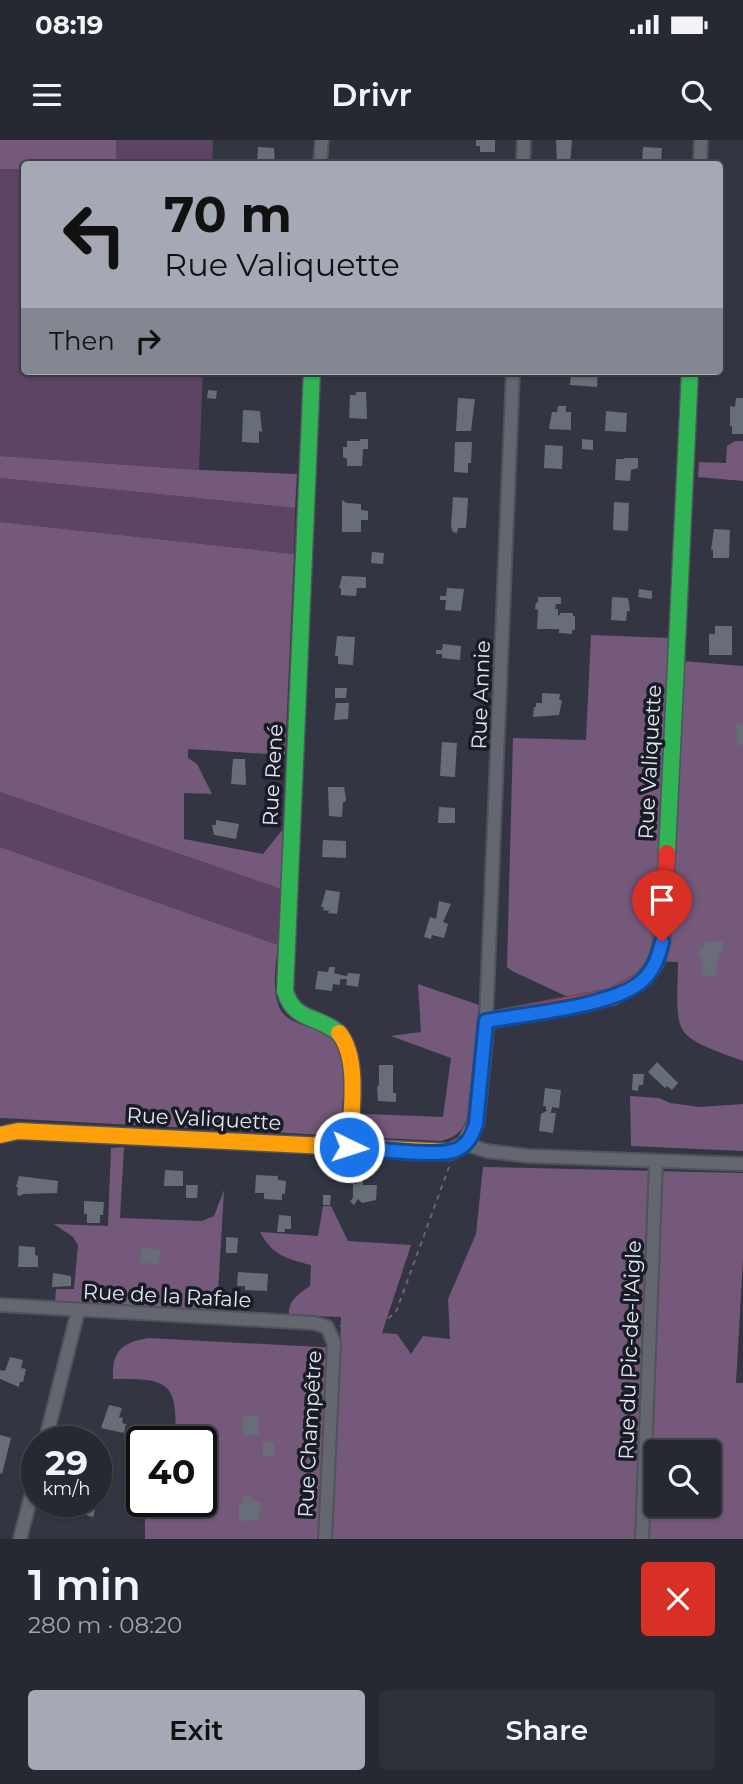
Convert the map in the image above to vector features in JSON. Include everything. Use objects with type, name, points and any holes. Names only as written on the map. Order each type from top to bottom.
[{"type":"street","points":[[320,161],[321,140]]},
{"type":"street","points":[[523,161],[524,140]]},
{"type":"street","points":[[700,161],[701,140]]},
{"type":"street","name":"Rue René","points":[[312,375],[285,991],[288,1004],[296,1013],[331,1026],[341,1034],[347,1045],[351,1070],[349,1147]]},
{"type":"street","name":"Rue Annie","points":[[486,1021],[513,375]]},
{"type":"street","name":"Rue Valiquette","points":[[486,1021],[594,1002],[623,993],[644,980],[660,950],[664,926],[690,375]]},
{"type":"street","points":[[486,1021],[476,1124],[465,1144],[487,1151],[529,1156],[743,1164]]},
{"type":"street","name":"Rue Valiquette","points":[[0,1135],[18,1131],[444,1153],[465,1144]]},
{"type":"street","name":"Rue du Pic-de-l'Aigle","points":[[642,1539],[656,1162]]},
{"type":"street","name":"Rue de la Rafale","points":[[0,1305],[314,1323],[323,1325],[330,1331]]},
{"type":"street","points":[[49,1426],[78,1311]]},
{"type":"street","name":"Rue Champêtre","points":[[325,1539],[334,1343],[330,1331]]},
{"type":"street","points":[[20,1539],[26,1517]]},
{"type":"path","points":[[330,1331],[341,1325],[383,1322],[396,1312],[449,1167]]},
{"type":"shaded area","points":[[0,140],[116,140],[116,161],[21,161],[21,169],[0,169]]},
{"type":"shaded area","points":[[116,140],[213,140],[212,161],[116,161]]},
{"type":"shaded area","points":[[0,169],[21,169],[21,375],[203,375],[199,470],[0,456]]},
{"type":"shaded area","points":[[735,441],[743,441],[743,481],[698,477],[699,462],[726,463],[727,446]]},
{"type":"shaded area","points":[[0,456],[297,474],[295,508],[0,478]]},
{"type":"shaded area","points":[[0,478],[295,508],[294,554],[0,522]]},
{"type":"shaded area","points":[[0,522],[294,554],[285,755],[188,749],[188,758],[197,764],[212,794],[184,793],[184,839],[263,854],[283,829],[281,889],[0,792]]},
{"type":"shaded area","points":[[591,635],[670,638],[669,660],[743,666],[743,1061],[702,1045],[683,1030],[677,1006],[678,962],[649,961],[642,972],[612,990],[568,997],[507,967],[513,738],[586,740]]},
{"type":"shaded area","points":[[0,792],[281,889],[278,945],[0,847]]},
{"type":"shaded area","points":[[0,847],[278,945],[276,997],[283,1013],[298,1023],[327,1034],[334,1040],[343,1056],[345,1072],[342,1113],[443,1117],[451,1058],[391,1036],[421,1032],[418,984],[479,1005],[467,1118],[463,1127],[454,1136],[441,1141],[0,1118]]},
{"type":"shaded area","points":[[630,1096],[659,1098],[670,1103],[700,1107],[743,1104],[743,1151],[631,1146]]},
{"type":"shaded area","points":[[124,1147],[120,1218],[202,1221],[214,1216],[224,1190],[217,1310],[55,1303],[56,1289],[74,1289],[78,1245],[73,1237],[54,1224],[108,1226],[111,1148]]},
{"type":"shaded area","points":[[483,1167],[743,1173],[743,1259],[736,1383],[743,1383],[743,1539],[145,1539],[145,1517],[217,1517],[217,1426],[176,1426],[175,1407],[167,1388],[148,1380],[113,1379],[114,1361],[120,1350],[131,1343],[148,1338],[340,1348],[341,1317],[289,1315],[292,1301],[310,1286],[311,1265],[281,1255],[260,1232],[318,1236],[323,1206],[331,1206],[348,1241],[411,1245],[382,1333],[397,1334],[411,1354],[423,1336],[450,1339],[448,1299],[476,1234]]},
{"type":"building","points":[[476,140],[495,140],[495,152],[480,152]]},
{"type":"building","points":[[556,140],[572,140],[570,161],[557,161]]},
{"type":"building","points":[[258,147],[274,148],[275,161],[257,161]]},
{"type":"building","points":[[643,147],[662,148],[661,161],[642,161]]},
{"type":"building","points":[[571,375],[598,375],[597,387],[570,385]]},
{"type":"building","points":[[208,390],[217,391],[216,399],[207,398]]},
{"type":"building","points":[[356,392],[366,392],[367,419],[349,418],[350,395],[356,395]]},
{"type":"building","points":[[458,398],[475,399],[471,431],[456,431]]},
{"type":"building","points":[[736,398],[743,398],[743,434],[732,434],[730,426],[730,406],[735,407]]},
{"type":"building","points":[[558,406],[566,406],[566,412],[571,412],[571,430],[549,429],[552,412],[557,412]]},
{"type":"building","points":[[243,410],[260,411],[262,432],[259,431],[259,443],[242,442]]},
{"type":"building","points":[[606,411],[627,413],[626,432],[605,431]]},
{"type":"building","points":[[368,439],[368,449],[363,449],[362,466],[347,466],[343,447],[347,447],[347,441]]},
{"type":"building","points":[[582,439],[593,440],[593,450],[582,449]]},
{"type":"building","points":[[455,442],[472,442],[468,473],[454,472]]},
{"type":"building","points":[[545,445],[563,446],[562,469],[544,468]]},
{"type":"building","points":[[638,458],[638,468],[631,470],[630,481],[615,480],[616,459]]},
{"type":"building","points":[[453,497],[468,498],[466,528],[458,528],[457,533],[453,532],[451,527]]},
{"type":"building","points":[[342,500],[361,504],[361,510],[368,511],[368,520],[361,520],[361,532],[342,532]]},
{"type":"building","points":[[614,502],[629,503],[628,531],[613,530]]},
{"type":"building","points":[[714,529],[730,530],[729,558],[713,558],[711,550]]},
{"type":"building","points":[[372,552],[384,553],[383,564],[371,563]]},
{"type":"building","points":[[342,576],[366,577],[366,588],[357,588],[356,596],[341,595],[339,588]]},
{"type":"building","points":[[447,588],[464,589],[461,611],[445,610],[446,600],[440,600],[440,596],[446,596]]},
{"type":"building","points":[[639,589],[652,591],[652,599],[638,597]]},
{"type":"building","points":[[538,597],[561,597],[561,604],[556,604],[555,609],[558,609],[558,615],[573,613],[575,630],[572,630],[572,634],[559,633],[559,629],[537,629],[538,610],[535,609]]},
{"type":"building","points":[[612,597],[628,598],[630,611],[627,611],[626,621],[611,620]]},
{"type":"building","points":[[715,626],[732,626],[732,655],[709,655],[709,634],[715,634]]},
{"type":"building","points":[[337,636],[355,637],[353,665],[338,664],[338,656],[335,656]]},
{"type":"building","points":[[443,644],[461,646],[460,660],[442,658],[442,654],[436,654],[436,650],[442,650]]},
{"type":"building","points":[[335,688],[347,688],[346,698],[335,698]]},
{"type":"building","points":[[542,693],[560,694],[559,700],[562,700],[559,715],[533,717],[536,703],[542,703]]},
{"type":"building","points":[[336,703],[349,703],[348,719],[334,720]]},
{"type":"building","points":[[743,724],[743,745],[739,745],[736,743],[738,737],[735,725]]},
{"type":"building","points":[[442,742],[457,743],[455,777],[440,776]]},
{"type":"building","points":[[233,759],[245,759],[246,785],[231,784]]},
{"type":"building","points":[[328,787],[344,787],[346,799],[343,802],[342,817],[329,816]]},
{"type":"building","points":[[439,807],[455,808],[455,823],[438,823]]},
{"type":"building","points":[[216,820],[239,824],[236,839],[214,835],[212,825],[216,825]]},
{"type":"building","points":[[323,840],[346,841],[346,858],[322,857]]},
{"type":"building","points":[[326,890],[340,892],[337,914],[328,913],[329,911],[321,907]]},
{"type":"building","points":[[439,901],[451,904],[443,922],[448,924],[444,938],[432,935],[431,939],[424,937],[430,917],[436,919]]},
{"type":"building","points":[[711,940],[724,942],[723,952],[719,952],[715,977],[702,975],[703,958],[699,957],[700,947],[704,947],[704,943],[711,943]]},
{"type":"building","points":[[329,967],[335,967],[334,973],[341,975],[360,974],[358,987],[346,985],[347,979],[340,979],[340,985],[333,984],[332,991],[315,989],[318,971],[328,972]]},
{"type":"building","points":[[657,1062],[678,1083],[672,1090],[667,1086],[665,1088],[648,1072]]},
{"type":"building","points":[[379,1065],[393,1065],[393,1093],[396,1093],[396,1102],[378,1101]]},
{"type":"building","points":[[633,1074],[644,1074],[643,1085],[639,1085],[638,1091],[632,1090]]},
{"type":"building","points":[[545,1088],[561,1090],[559,1108],[552,1107],[551,1113],[556,1113],[553,1133],[539,1131],[541,1114],[548,1110],[543,1106]]},
{"type":"building","points":[[165,1170],[183,1171],[183,1186],[164,1186]]},
{"type":"building","points":[[256,1175],[278,1176],[278,1180],[286,1181],[282,1200],[264,1199],[264,1193],[255,1193]]},
{"type":"building","points":[[19,1176],[58,1181],[57,1193],[19,1196],[16,1187]]},
{"type":"building","points":[[358,1179],[363,1179],[363,1185],[377,1185],[376,1200],[362,1203],[358,1199],[354,1205],[350,1201],[353,1198],[353,1184],[357,1184]]},
{"type":"building","points":[[186,1185],[198,1185],[197,1198],[186,1198]]},
{"type":"building","points":[[323,1195],[331,1195],[330,1205],[323,1205]]},
{"type":"building","points":[[84,1201],[104,1202],[100,1223],[87,1223]]},
{"type":"building","points":[[279,1215],[291,1216],[291,1229],[277,1232]]},
{"type":"building","points":[[226,1237],[238,1238],[237,1253],[226,1253]]},
{"type":"building","points":[[19,1246],[35,1247],[38,1267],[18,1267]]},
{"type":"building","points":[[141,1248],[160,1249],[159,1264],[140,1263]]},
{"type":"building","points":[[238,1272],[268,1274],[267,1291],[245,1290],[245,1286],[237,1286]]},
{"type":"building","points":[[53,1273],[71,1276],[71,1286],[52,1287]]},
{"type":"building","points":[[10,1357],[23,1360],[21,1368],[26,1369],[19,1387],[0,1379],[0,1370],[5,1371]]},
{"type":"building","points":[[109,1405],[122,1408],[119,1417],[123,1418],[122,1423],[126,1424],[124,1433],[112,1430],[112,1426],[102,1426]]},
{"type":"building","points":[[243,1416],[258,1416],[259,1435],[243,1435]]},
{"type":"building","points":[[0,1435],[11,1438],[2,1474],[0,1473]]},
{"type":"building","points":[[263,1442],[274,1442],[275,1456],[263,1456]]},
{"type":"building","points":[[243,1496],[251,1496],[252,1500],[261,1503],[259,1520],[239,1521],[239,1503],[243,1503]]},
{"type":"traffic: fast","points":[[312,375],[285,991],[294,1008],[339,1033]]},
{"type":"traffic: fast","points":[[667,853],[690,375]]},
{"type":"traffic: slow","points":[[339,1033],[346,1044],[352,1072],[349,1147]]},
{"type":"traffic: slow","points":[[0,1135],[18,1131],[450,1152],[465,1144],[476,1123],[482,1064]]},
{"type":"traffic: jam","points":[[482,1064],[486,1021],[612,997],[644,979],[656,962],[662,940],[667,853]]},
{"type":"route","points":[[349,1147],[435,1153],[456,1150],[470,1138],[476,1124],[486,1021],[594,1002],[623,993],[638,985],[649,974],[662,942]]}]
